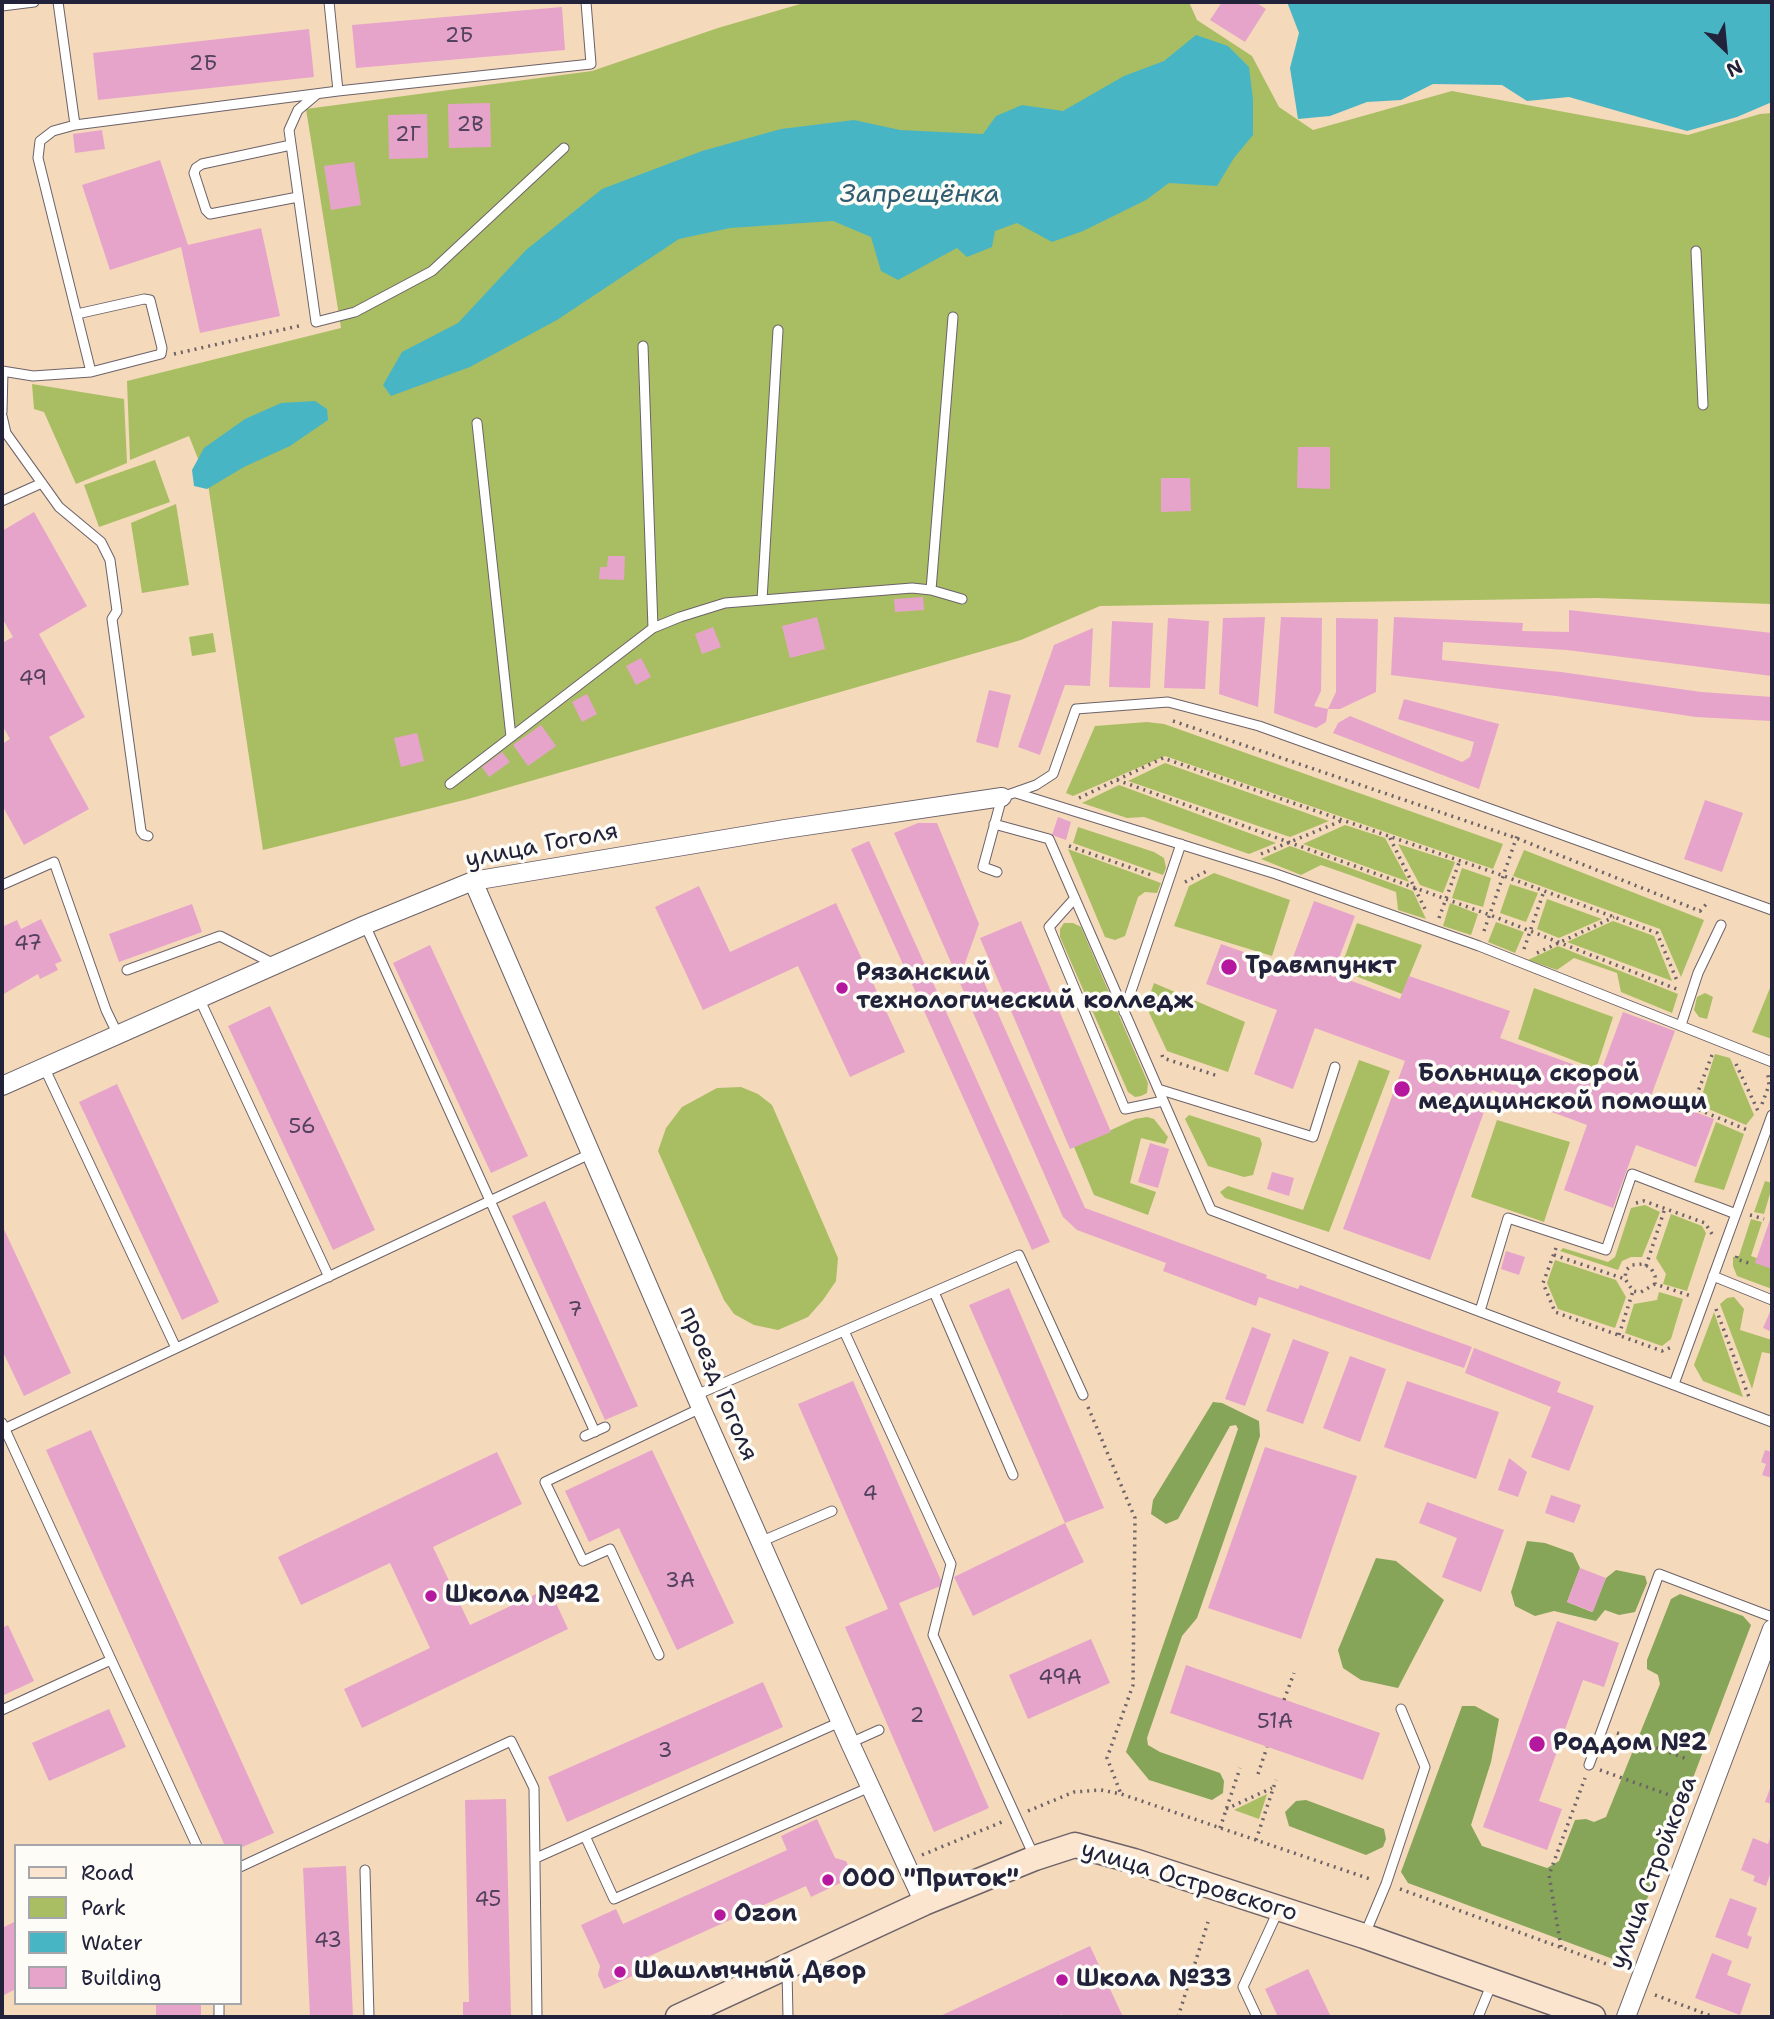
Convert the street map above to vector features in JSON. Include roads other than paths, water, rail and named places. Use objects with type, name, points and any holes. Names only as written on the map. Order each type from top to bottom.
[{"type":"street","name":"улица Гоголя","points":[[2,1086],[365,925],[473,881],[1008,794]]},
{"type":"street","name":"проезд Гоголя","points":[[473,881],[698,1402],[840,1722],[924,1903]]},
{"type":"street","name":"улица Стройкова","points":[[1626,2017],[1772,1629]]},
{"type":"street","name":"улица Островского","points":[[678,2017],[924,1903],[1035,1858],[1075,1845],[1134,1861],[1364,1936],[1593,2017]]},
{"type":"lane","points":[[2,6],[34,2]]},
{"type":"lane","points":[[58,2],[75,125]]},
{"type":"lane","points":[[329,2],[338,91]]},
{"type":"lane","points":[[92,372],[38,158],[40,141],[53,131],[75,125],[318,93],[591,64],[586,2]]},
{"type":"lane","points":[[318,93],[298,110],[289,130],[316,322],[355,312],[432,271],[564,148]]},
{"type":"lane","points":[[291,145],[202,164],[194,173],[206,210],[210,214],[298,197]]},
{"type":"lane","points":[[1696,251],[1703,405]]},
{"type":"lane","points":[[77,314],[144,299],[150,300],[162,348],[161,354],[92,372],[33,376],[2,371],[2,414],[6,433],[59,507],[101,542],[110,560],[117,611],[111,619],[141,831],[148,836]]},
{"type":"lane","points":[[931,590],[953,317]]},
{"type":"lane","points":[[762,600],[778,330]]},
{"type":"lane","points":[[643,346],[653,628]]},
{"type":"lane","points":[[477,423],[510,737]]},
{"type":"lane","points":[[2,501],[42,483]]},
{"type":"lane","points":[[450,785],[653,628],[724,603],[912,588],[931,590],[962,599]]},
{"type":"lane","points":[[997,872],[983,867],[994,824],[1008,794],[1036,785],[1053,774],[1076,709],[1168,702],[1259,726],[1772,910]]},
{"type":"lane","points":[[1008,794],[1061,807],[1276,874],[1519,961],[1772,1062]]},
{"type":"lane","points":[[994,824],[1049,839],[1211,1210],[1772,1422]]},
{"type":"lane","points":[[1124,1012],[1181,844]]},
{"type":"lane","points":[[2,885],[54,862],[106,1010],[118,1035]]},
{"type":"lane","points":[[1075,898],[1049,928],[1125,1109],[1163,1101]]},
{"type":"lane","points":[[365,925],[595,1432]]},
{"type":"lane","points":[[1681,1025],[1699,973],[1721,925]]},
{"type":"lane","points":[[127,970],[220,936],[275,965]]},
{"type":"lane","points":[[199,998],[329,1277]]},
{"type":"lane","points":[[44,1067],[176,1348]]},
{"type":"lane","points":[[1158,1089],[1313,1136],[1335,1067]]},
{"type":"lane","points":[[1674,1384],[1772,1115]]},
{"type":"lane","points":[[196,1844],[3,1426],[592,1153]]},
{"type":"lane","points":[[1480,1311],[1508,1218],[1606,1250],[1632,1174],[1736,1214]]},
{"type":"lane","points":[[659,1655],[610,1549],[583,1561],[545,1482],[698,1402],[844,1331],[1019,1255],[1083,1395]]},
{"type":"lane","points":[[1713,1276],[1772,1300]]},
{"type":"lane","points":[[934,1292],[1013,1475]]},
{"type":"lane","points":[[844,1331],[951,1564],[933,1635],[1035,1858]]},
{"type":"lane","points":[[584,1436],[605,1427]]},
{"type":"lane","points":[[760,1542],[832,1511]]},
{"type":"lane","points":[[1589,1765],[1659,1574],[1772,1617]]},
{"type":"lane","points":[[2,1710],[111,1660]]},
{"type":"lane","points":[[1364,1936],[1386,1884],[1425,1767],[1401,1709]]},
{"type":"lane","points":[[536,1858],[840,1722]]},
{"type":"lane","points":[[850,1743],[879,1730]]},
{"type":"lane","points":[[242,1866],[512,1741],[534,1788],[537,2017]]},
{"type":"lane","points":[[585,1836],[614,1899],[870,1787]]},
{"type":"lane","points":[[365,1870],[369,2017]]},
{"type":"lane","points":[[1257,2017],[1242,1987],[1279,1909]]},
{"type":"lane","points":[[787,1965],[788,2017]]},
{"type":"lane","points":[[1478,2017],[1493,1981]]},
{"type":"water","points":[[1287,2],[1772,2],[1772,102],[1737,117],[1687,131],[1569,97],[1527,101],[1502,85],[1433,84],[1401,100],[1367,102],[1330,116],[1298,119],[1290,68],[1299,33]]},
{"type":"water","name":"Запрещёнка","points":[[1196,35],[1228,46],[1249,67],[1253,99],[1253,135],[1234,158],[1217,186],[1169,183],[1146,200],[1083,231],[1052,242],[1017,223],[995,231],[992,247],[967,257],[957,248],[898,280],[881,271],[871,237],[833,221],[730,228],[679,239],[557,320],[470,367],[391,396],[383,385],[402,352],[458,323],[526,250],[602,189],[702,151],[781,129],[854,120],[900,130],[983,134],[996,116],[1022,105],[1063,111],[1124,76],[1164,61]]},
{"type":"water","points":[[315,401],[327,409],[328,420],[290,446],[244,467],[207,489],[194,486],[192,470],[204,448],[245,419],[281,403]]},
{"type":"place","name":"Травмпункт","points":[[1229,967]]},
{"type":"place","name":"Рязанский технологический колледж","points":[[842,988]]},
{"type":"place","name":"Больница скорой медицинской помощи","points":[[1402,1089]]},
{"type":"place","name":"Школа №42","points":[[431,1596]]},
{"type":"place","name":"Роддом №2","points":[[1537,1744]]},
{"type":"place","name":"ООО \"Приток\"","points":[[828,1880]]},
{"type":"place","name":"Ozon","points":[[720,1915]]},
{"type":"place","name":"Шашлычный Двор","points":[[620,1972]]},
{"type":"place","name":"Школа №33","points":[[1062,1980]]}]
